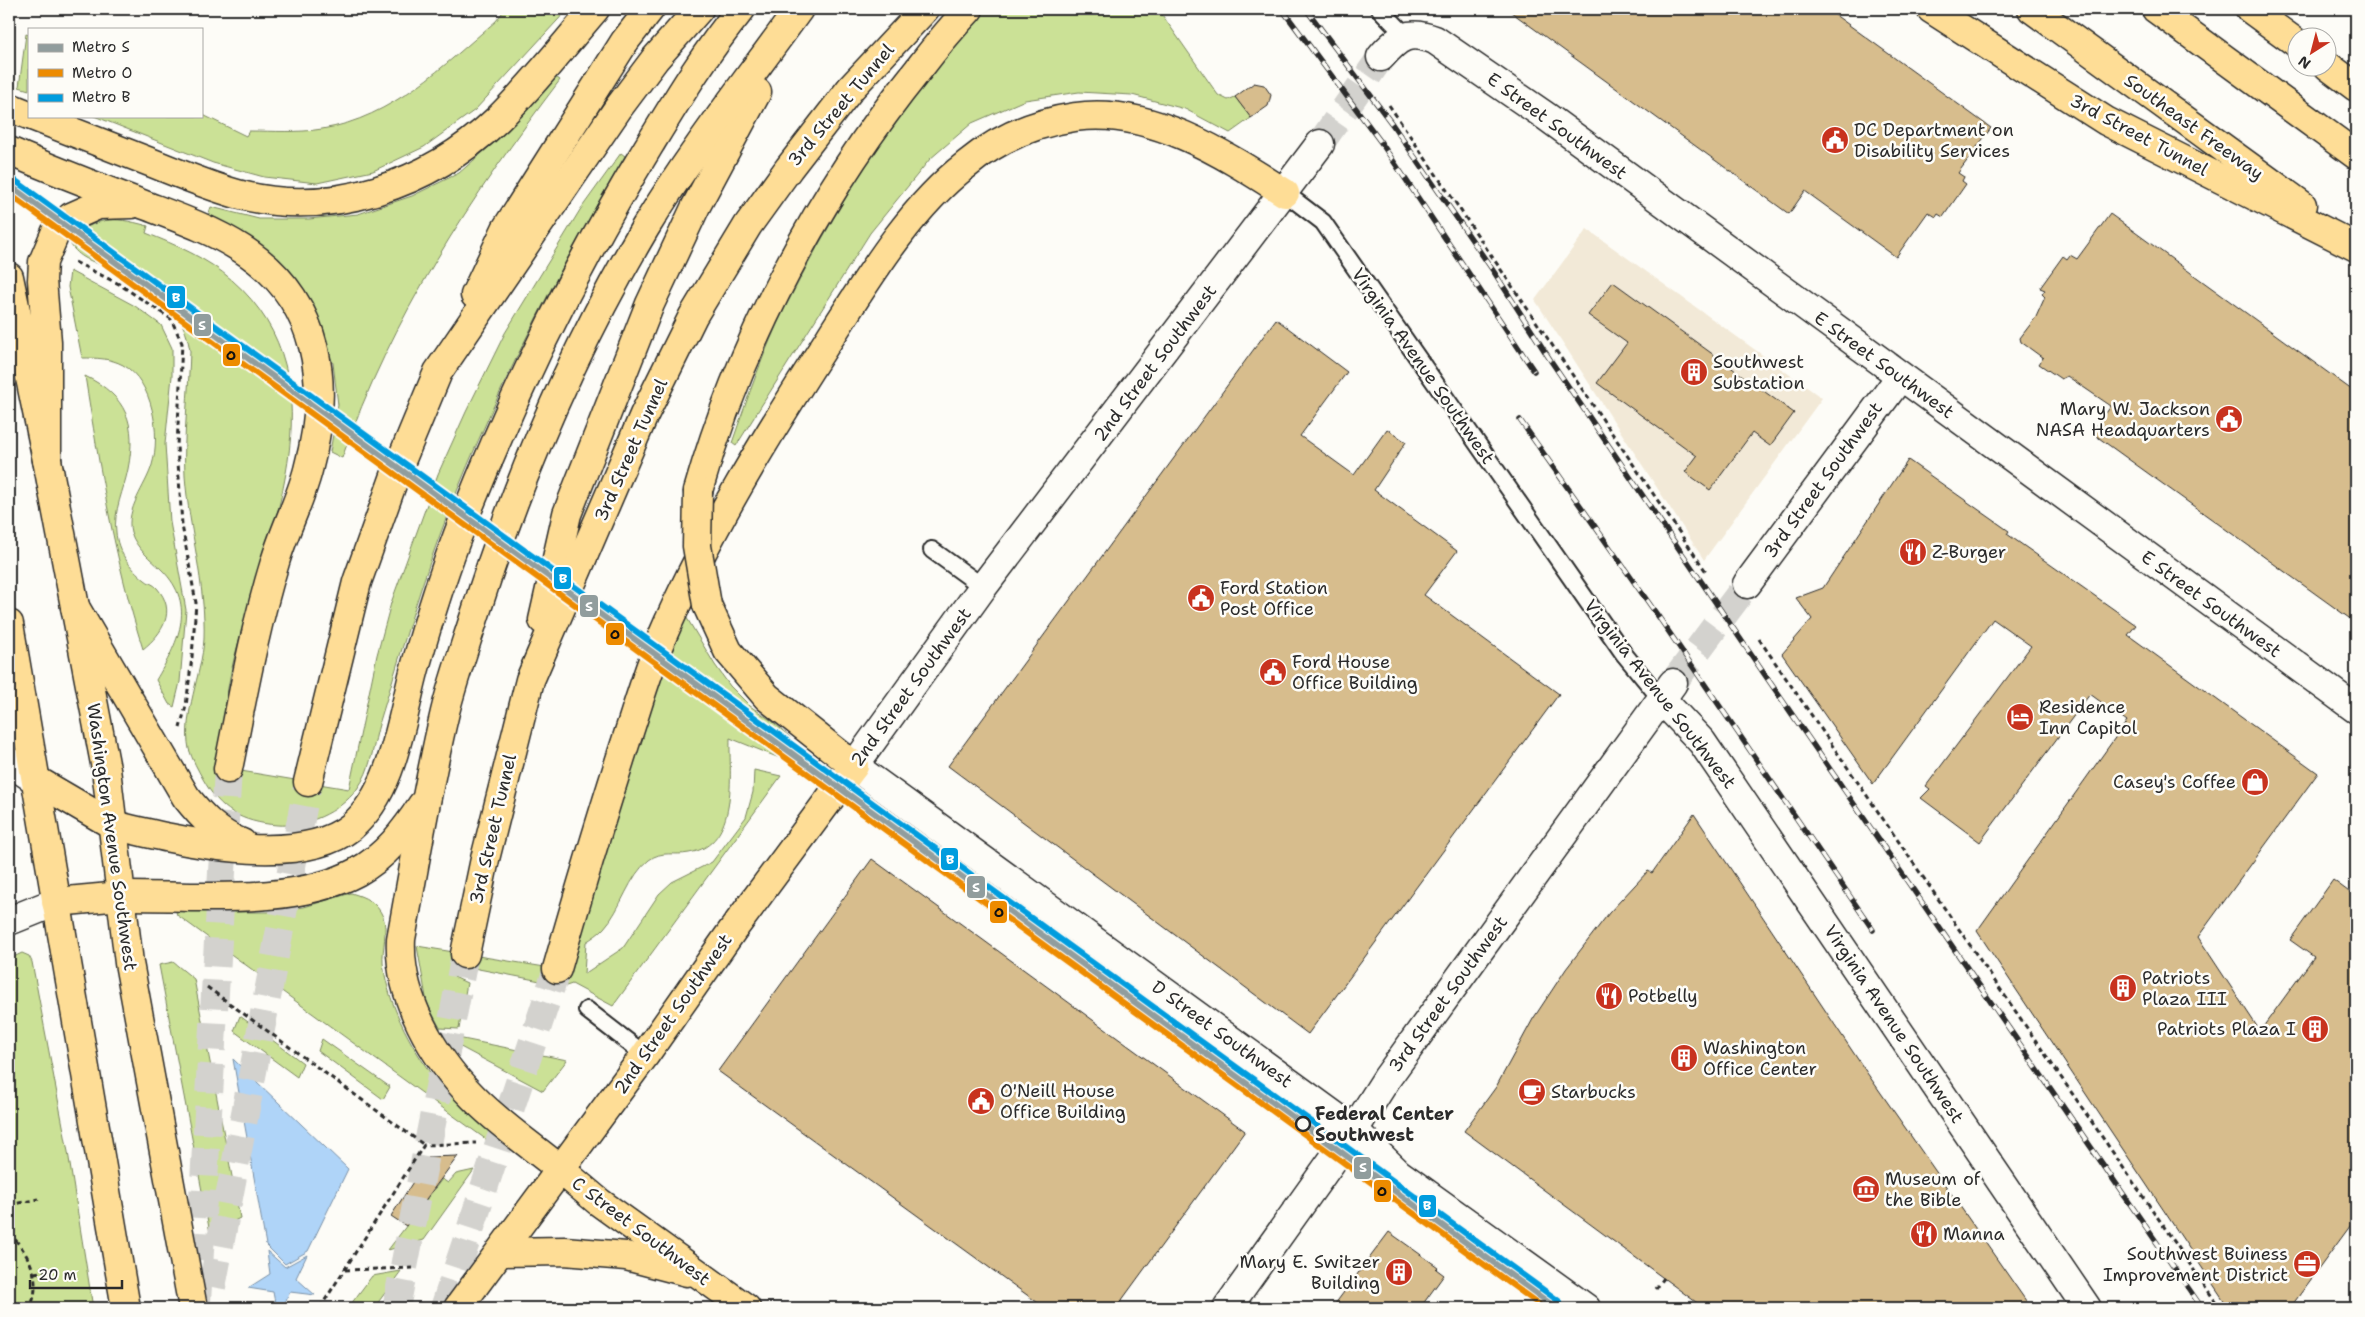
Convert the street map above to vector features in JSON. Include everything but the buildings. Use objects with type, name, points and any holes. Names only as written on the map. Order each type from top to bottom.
[{"type":"main road","points":[[35,118],[237,194],[277,201],[314,202],[357,197],[407,181],[456,153],[497,120],[595,9]]},
{"type":"main road","points":[[308,782],[357,582],[396,473],[438,372],[506,229],[625,41],[650,9]]},
{"type":"main road","points":[[438,372],[619,107],[654,59],[699,9]]},
{"type":"main road","points":[[36,780],[113,825],[159,836],[260,850],[313,845],[331,839],[350,828],[366,812],[378,795],[386,778],[415,666],[437,597],[463,522],[497,439],[571,283],[618,196],[671,109],[741,9]]},
{"type":"main road","name":"C Street Southwest","points":[[746,1308],[599,1202],[473,1098],[436,1051],[412,1004],[400,954],[401,939],[427,798],[446,710],[488,574],[530,464],[572,367],[646,226],[686,164],[799,9]]},
{"type":"main road","points":[[530,680],[567,514],[650,304],[696,206],[743,116],[805,9]]},
{"type":"main road","name":"3rd Street Tunnel","points":[[465,954],[485,859],[530,680],[644,415],[694,316],[748,225],[789,168],[852,88],[925,9]]},
{"type":"main road","points":[[854,766],[767,697],[728,651],[707,604],[696,546],[698,491],[735,385],[780,285],[820,210],[894,99],[969,9]]},
{"type":"main road","name":"3rd Street Tunnel","points":[[1931,9],[2106,121],[2356,246]]},
{"type":"main road","name":"Southeast Freeway","points":[[2032,9],[2356,246]]},
{"type":"main road","points":[[2156,9],[2356,155]]},
{"type":"main road","points":[[2250,9],[2288,37]]},
{"type":"main road","points":[[2338,74],[2356,87]]},
{"type":"main road","points":[[9,107],[28,115]]},
{"type":"main road","points":[[557,969],[637,708],[661,639],[689,578],[722,516],[800,384],[848,309],[922,207],[964,166],[990,146],[1010,135],[1042,124],[1075,117],[1093,116],[1140,121],[1175,132],[1205,146],[1285,193]]},
{"type":"main road","points":[[9,151],[142,204],[193,222],[243,249],[281,280],[306,323],[320,374],[319,425],[308,472],[275,561],[252,648],[228,769]]},
{"type":"main road","points":[[47,460],[47,342],[42,262],[58,230],[71,217],[98,205],[142,204]]},
{"type":"main road","name":"Washington Avenue Southwest","points":[[9,277],[76,607],[106,769],[128,963],[193,1308]]},
{"type":"main road","points":[[76,607],[186,797],[200,816],[219,832],[260,850]]},
{"type":"main road","points":[[9,624],[126,1308]]},
{"type":"main road","name":"2nd Street Southwest","points":[[458,1308],[561,1170],[738,923],[854,766]]},
{"type":"main road","points":[[56,902],[121,896],[262,896],[317,888],[358,872],[376,859],[394,843],[427,798]]},
{"type":"main road","points":[[500,1252],[564,1251],[626,1256],[703,1276]]},
{"type":"street","name":"E Street Southwest","points":[[1406,36],[1417,33],[1443,45],[1562,129],[2356,709]]},
{"type":"street","points":[[1381,57],[1391,46],[1406,36]]},
{"type":"street","name":"2nd Street Southwest","points":[[854,766],[983,587],[1285,193],[1320,144]]},
{"type":"street","name":"3rd Street Southwest","points":[[1746,584],[1900,377]]},
{"type":"street","name":"3rd Street Southwest","points":[[1227,1308],[1354,1130],[1387,1078],[1667,691]]},
{"type":"street","name":"Virginia Avenue Southwest","points":[[1667,691],[2087,1308]]},
{"type":"street","points":[[9,762],[36,780]]},
{"type":"street","name":"D Street Southwest","points":[[854,766],[1354,1130],[1398,1172],[1586,1308]]},
{"type":"street","points":[[9,921],[56,902]]},
{"type":"lane","points":[[1380,9],[1406,36]]},
{"type":"lane","name":"Virginia Avenue Southwest","points":[[1285,193],[1322,222],[1624,654],[1667,691]]},
{"type":"lane","points":[[932,550],[983,587]]},
{"type":"lane","points":[[587,1010],[645,1055]]},
{"type":"path","points":[[1389,105],[1707,573]]},
{"type":"path","points":[[26,185],[32,220]]},
{"type":"path","points":[[68,259],[119,284],[171,319],[182,343],[178,446],[182,525],[196,602],[186,706],[179,730]]},
{"type":"path","points":[[1760,639],[2220,1308]]},
{"type":"path","points":[[206,986],[424,1145],[476,1143]]},
{"type":"path","points":[[320,1308],[424,1145]]},
{"type":"path","points":[[9,1205],[39,1199]]},
{"type":"path","points":[[9,1233],[23,1247],[34,1273],[33,1301],[30,1308]]},
{"type":"path","points":[[345,1270],[415,1268]]},
{"type":"path","points":[[34,1273],[52,1270]]},
{"type":"path","points":[[1656,1289],[1664,1278]]},
{"type":"path","points":[[2351,1308],[2356,1301]]},
{"type":"shaded area","points":[[1587,229],[1822,398],[1704,560],[1535,300]]},
{"type":"green space","points":[[505,9],[568,9],[475,110],[424,147],[373,171],[317,183],[264,177],[213,163],[99,118],[202,118],[202,114],[246,136],[249,131],[304,131],[347,123],[371,114],[394,102],[416,87],[437,72],[496,21]]},
{"type":"green space","points":[[981,9],[1158,9],[1218,95],[1228,100],[1235,97],[1251,118],[1230,133],[1185,109],[1132,95],[1079,92],[1025,100],[972,123],[930,159],[870,233],[736,446],[732,443],[763,356],[778,322],[817,247],[850,190],[904,106],[930,70]]},
{"type":"green space","points":[[26,34],[28,35],[28,90],[19,87]]},
{"type":"green space","points":[[554,76],[560,80],[495,169],[465,214],[409,308],[384,356],[342,458],[330,452],[338,405],[333,363],[317,325],[208,216],[211,207],[259,219],[309,219],[358,214],[412,196],[459,173],[496,141]]},
{"type":"green space","points":[[621,153],[625,156],[547,296],[500,392],[457,490],[422,585],[380,721],[369,765],[362,781],[350,798],[341,805],[321,817],[299,824],[277,825],[253,821],[233,812],[224,806],[210,790],[189,749],[188,722],[200,666],[204,639],[204,618],[185,476],[190,351],[187,337],[179,320],[162,303],[75,251],[67,239],[105,220],[124,220],[148,226],[146,233],[191,253],[222,272],[232,280],[266,320],[285,365],[291,413],[288,462],[277,513],[234,659],[226,699],[217,767],[349,789],[377,655],[391,603],[438,474],[505,333],[580,210]]},
{"type":"green space","points":[[70,271],[135,306],[161,325],[172,348],[172,376],[165,444],[170,522],[186,610],[180,682],[174,707],[169,704],[156,680],[177,639],[181,611],[179,597],[173,584],[162,570],[136,544],[131,532],[130,523],[133,506],[149,473],[155,453],[155,424],[152,410],[148,396],[141,383],[123,365],[98,358],[82,358],[68,287]]},
{"type":"green space","points":[[85,376],[111,393],[126,413],[129,425],[131,438],[130,453],[128,469],[116,516],[117,539],[129,565],[145,580],[156,587],[163,597],[167,613],[161,629],[143,649],[116,547],[102,480]]},
{"type":"green space","points":[[685,615],[730,686],[750,706],[772,721],[791,738],[803,753],[804,768],[730,738],[728,806],[724,822],[717,836],[705,847],[684,854],[659,855],[642,866],[630,883],[610,921],[600,932],[586,942],[584,974],[623,948],[659,894],[672,882],[712,862],[746,817],[753,792],[754,770],[781,776],[613,1006],[572,984],[566,986],[458,965],[454,977],[467,983],[459,1029],[440,1028],[427,1003],[417,946],[557,969],[652,697]]},
{"type":"green space","points":[[351,893],[370,901],[377,907],[383,917],[385,928],[383,963],[386,980],[397,1013],[412,1045],[441,1088],[446,1086],[500,1131],[491,1143],[177,915],[175,908],[209,906],[209,912],[268,912],[304,907]]},
{"type":"green space","points":[[22,953],[29,956],[32,962],[68,1152],[93,1308],[9,1308],[9,959]]},
{"type":"green space","points":[[173,962],[194,979],[240,1218],[210,1233],[159,965]]},
{"type":"green space","points":[[240,1016],[303,1063],[297,1077],[234,1031]]},
{"type":"green space","points":[[453,1037],[567,1060],[543,1091],[453,1043]]},
{"type":"green space","points":[[322,1039],[390,1087],[383,1099],[318,1051]]},
{"type":"green space","points":[[474,1170],[424,1240],[388,1250],[442,1179],[448,1183],[456,1174]]},
{"type":"green space","points":[[401,1271],[374,1308],[348,1308],[372,1276]]},
{"type":"water","points":[[233,1059],[348,1169],[308,1251],[285,1264],[266,1245]]},
{"type":"water","points":[[267,1251],[285,1267],[307,1255],[296,1278],[315,1295],[290,1292],[282,1308],[276,1308],[273,1292],[248,1288],[270,1274]]},
{"type":"tunnel","points":[[1320,144],[1381,57]]},
{"type":"tunnel","points":[[1673,683],[1747,584]]},
{"type":"tunnel","points":[[197,1302],[228,769]]},
{"type":"tunnel","points":[[212,1287],[308,782]]},
{"type":"tunnel","points":[[396,1308],[465,954]]},
{"type":"tunnel","points":[[444,1308],[557,969]]},
{"type":"railway","points":[[1282,9],[1380,141],[1534,371]]},
{"type":"railway","points":[[1306,9],[1392,124],[1494,272],[1551,361],[1767,678],[2202,1308]]},
{"type":"railway","points":[[1520,420],[1658,616],[1873,930]]},
{"type":"metro line","name":"B","points":[[13,179],[1560,1302]]},
{"type":"metro line","name":"S","points":[[9,185],[1556,1308]]},
{"type":"metro line","name":"O","points":[[9,194],[1544,1308]]},
{"type":"place","name":"DC Department on Disability Services","points":[[1835,140]]},
{"type":"place","name":"Southwest Substation","points":[[1694,372]]},
{"type":"place","name":"Mary W. Jackson NASA Headquarters","points":[[2229,419]]},
{"type":"place","name":"Z-Burger","points":[[1913,552]]},
{"type":"place","name":"Ford Station Post Office","points":[[1201,598]]},
{"type":"place","name":"Ford House Office Building","points":[[1273,672]]},
{"type":"place","name":"Residence Inn Capitol","points":[[2020,717]]},
{"type":"place","name":"Casey's Coffee","points":[[2255,782]]},
{"type":"place","name":"Patriots Plaza III","points":[[2123,988]]},
{"type":"place","name":"Potbelly","points":[[1609,996]]},
{"type":"place","name":"Patriots Plaza I","points":[[2315,1029]]},
{"type":"place","name":"Washington Office Center","points":[[1684,1058]]},
{"type":"place","name":"Starbucks","points":[[1532,1092]]},
{"type":"place","name":"O'Neill House Office Building","points":[[981,1101]]},
{"type":"place","name":"Federal Center Southwest","points":[[1303,1124]]},
{"type":"place","name":"Museum of the Bible","points":[[1866,1189]]},
{"type":"place","name":"Manna","points":[[1924,1234]]},
{"type":"place","name":"Southwest Buiness Improvement District","points":[[2307,1264]]},
{"type":"place","name":"Mary E. Switzer Building","points":[[1399,1272]]}]
